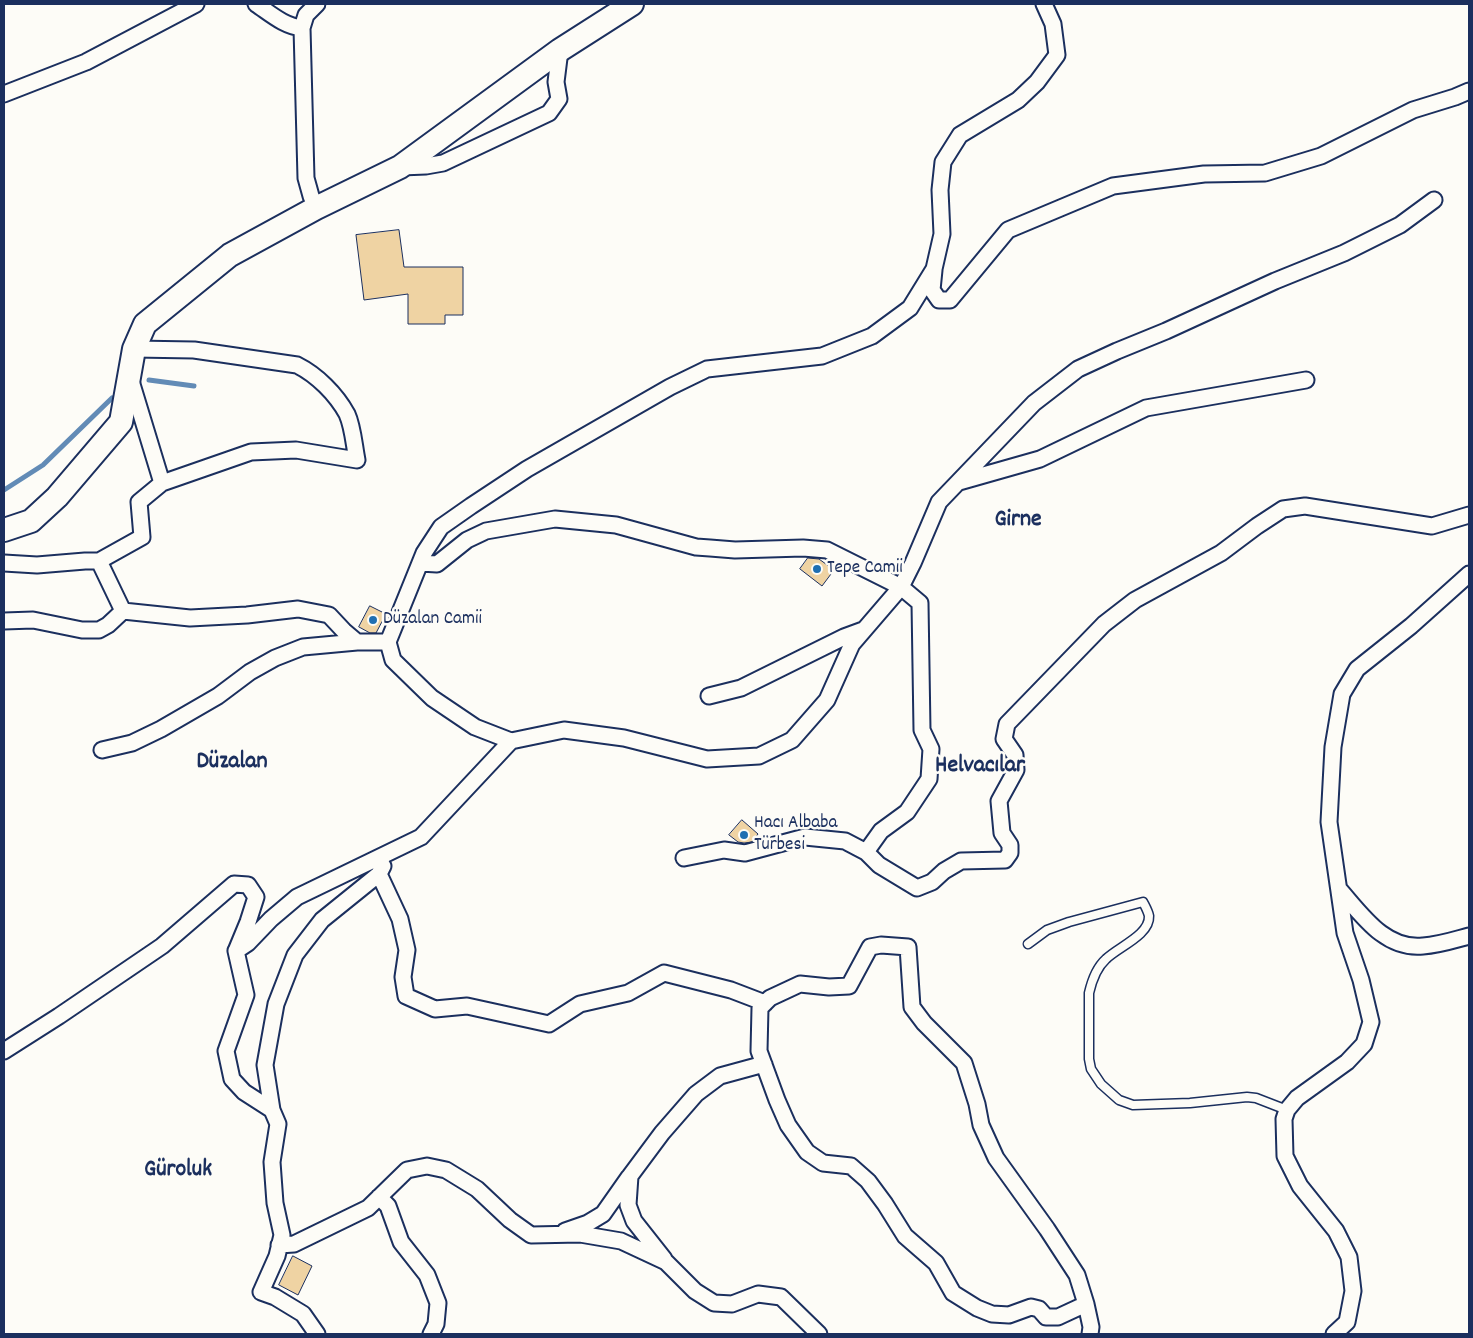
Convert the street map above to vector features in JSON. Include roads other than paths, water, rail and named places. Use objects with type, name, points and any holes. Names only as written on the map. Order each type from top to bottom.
[{"type":"street","points":[[4,94],[86,62],[196,4]]},
{"type":"street","points":[[256,4],[292,27],[302,28]]},
{"type":"street","points":[[316,208],[306,178],[302,28],[306,15],[317,4]]},
{"type":"street","points":[[4,530],[31,521],[57,497],[121,422],[134,349],[145,324],[230,254],[316,208],[400,167],[560,50],[632,4]]},
{"type":"street","points":[[1044,4],[1053,24],[1057,54],[1037,82],[1018,100],[960,135],[943,162],[940,190],[942,234],[934,269],[932,290],[939,300],[950,300],[1008,230],[1113,186],[1204,174],[1265,173],[1321,156],[1413,110],[1469,91]]},
{"type":"street","points":[[400,167],[443,163],[550,113],[559,99],[556,82],[560,50]]},
{"type":"street","points":[[934,269],[910,308],[872,336],[822,356],[707,370],[662,392],[527,469],[441,527],[424,553],[388,642],[393,660],[432,698],[475,727],[511,741],[564,730],[624,738],[707,759],[759,756],[792,740],[827,700],[852,644],[901,587],[914,563],[939,502],[1034,403],[1078,369],[1275,281],[1344,254],[1400,225],[1434,200]]},
{"type":"street","points":[[4,563],[37,565],[99,561],[142,537],[139,502],[162,483],[251,452],[296,450],[357,460],[347,415],[334,395],[309,371],[297,365],[194,350],[134,349]]},
{"type":"street","points":[[130,377],[162,483]]},
{"type":"street","points":[[957,482],[1040,459],[1146,408],[1306,380]]},
{"type":"street","points":[[684,858],[724,850],[745,853],[805,837],[845,841],[866,852],[879,866],[917,888],[932,882],[944,871],[961,861],[1005,860],[1010,853],[1010,844],[1002,833],[999,801],[1016,770],[1015,755],[1004,739],[1007,724],[1104,624],[1135,600],[1221,553],[1283,509],[1305,506],[1432,526],[1469,515]]},
{"type":"street","points":[[420,563],[436,564],[468,540],[486,531],[555,519],[616,524],[696,547],[735,550],[803,548],[827,550],[901,587],[920,602],[922,730],[931,749],[929,780],[907,812],[881,831],[866,852]]},
{"type":"street","points":[[99,561],[123,611]]},
{"type":"street","points":[[1334,1334],[1347,1322],[1353,1291],[1349,1257],[1336,1231],[1300,1186],[1285,1156],[1284,1120],[1287,1110],[1297,1098],[1347,1062],[1364,1044],[1372,1022],[1346,933],[1329,822],[1333,747],[1342,694],[1357,669],[1411,626],[1469,574]]},
{"type":"street","points":[[4,621],[33,620],[82,630],[99,630],[108,625],[123,611],[190,618],[247,615],[298,609],[330,615],[357,642]]},
{"type":"street","points":[[708,696],[741,688],[836,641],[863,630]]},
{"type":"street","points":[[102,750],[132,743],[161,730],[218,696],[250,672],[275,658],[303,647],[357,642],[388,642]]},
{"type":"street","points":[[236,951],[248,943],[271,919],[297,897],[421,837],[511,741]]},
{"type":"street","points":[[317,1334],[303,1314],[275,1297],[261,1292],[277,1256],[282,1236],[275,1204],[272,1162],[278,1124],[272,1110],[265,1065],[276,1004],[295,955],[322,920],[379,874],[389,853]]},
{"type":"street","points":[[379,874],[400,919],[407,950],[403,977],[406,996],[434,1009],[466,1006],[549,1024],[580,1004],[628,993],[664,974],[731,990],[766,1003]]},
{"type":"street","points":[[4,1051],[162,946],[234,884],[248,884],[256,897],[236,951],[246,995],[226,1050],[232,1079],[244,1092],[272,1110]]},
{"type":"street","points":[[1339,889],[1375,929],[1384,937],[1394,942],[1421,947],[1469,936]]},
{"type":"street","points":[[1086,1304],[1058,1316],[1046,1317],[1039,1309],[1031,1307],[1009,1315],[992,1314],[977,1308],[953,1293],[936,1263],[905,1236],[868,1181],[851,1166],[823,1163],[807,1152],[788,1125],[759,1051],[760,1008],[770,998],[800,984],[829,987],[849,986],[870,947],[881,945],[908,947],[912,1007],[924,1023],[964,1063],[977,1104],[981,1125],[996,1158],[1047,1229],[1077,1275],[1086,1304],[1091,1327],[1090,1334]]},
{"type":"street","points":[[556,1235],[588,1223],[603,1214],[662,1133],[696,1094],[720,1076],[764,1064]]},
{"type":"street","points":[[279,1245],[294,1244],[368,1208],[407,1170],[426,1166],[446,1170],[476,1189],[510,1220],[531,1235],[580,1234],[621,1241],[666,1262]]},
{"type":"street","points":[[630,1176],[628,1205],[634,1222],[666,1262],[695,1291],[714,1303],[732,1304],[758,1294],[781,1297],[819,1334]]},
{"type":"street","points":[[379,1197],[388,1206],[401,1242],[427,1275],[438,1303],[436,1324],[430,1334]]},
{"type":"lane","points":[[1028,944],[1047,930],[1143,902],[1149,915],[1147,927],[1106,958],[1094,975],[1091,984],[1089,993],[1088,1049],[1089,1059],[1096,1077],[1107,1091],[1118,1100],[1132,1105],[1190,1103],[1247,1097],[1256,1098],[1287,1110]]},
{"type":"waterway","points":[[149,380],[194,386]]},
{"type":"waterway","points":[[4,490],[43,465],[112,398]]},
{"type":"place","name":"Tepe Camii","points":[[817,569]]},
{"type":"place","name":"Düzalan Camii","points":[[373,620]]},
{"type":"place","name":"Hacı Albaba Türbesi","points":[[744,835]]},
{"type":"district","name":"Girne","points":[[1018,522]]},
{"type":"district","name":"Düzalan","points":[[232,764]]},
{"type":"district","name":"Helvacılar","points":[[980,768]]},
{"type":"district","name":"Güroluk","points":[[178,1172]]}]
